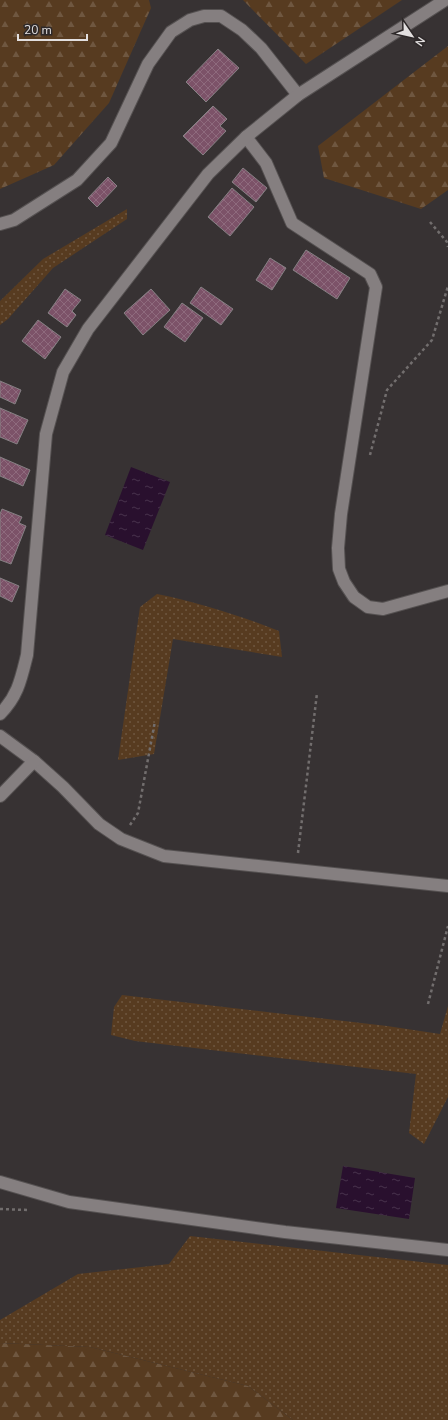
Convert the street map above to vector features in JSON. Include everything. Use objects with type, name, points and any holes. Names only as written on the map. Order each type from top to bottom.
[{"type":"street","points":[[0,714],[7,707],[19,688],[27,655],[46,434],[64,372],[88,329],[208,174],[246,137],[298,95],[446,0]]},
{"type":"street","points":[[0,224],[14,220],[77,180],[111,143],[148,64],[171,32],[190,20],[204,16],[221,16],[242,30],[260,48],[298,95]]},
{"type":"street","points":[[246,137],[266,163],[292,223],[370,274],[376,287],[341,514],[338,548],[339,569],[344,582],[354,597],[368,606],[383,609],[448,591]]},
{"type":"street","points":[[0,736],[34,761],[63,787],[99,824],[121,838],[164,856],[448,886]]},
{"type":"street","points":[[0,796],[34,761]]},
{"type":"street","points":[[0,1182],[69,1202],[285,1232],[448,1250]]},
{"type":"path","points":[[430,222],[447,242],[448,247]]},
{"type":"path","points":[[369,458],[386,390],[432,340],[448,286]]},
{"type":"path","points":[[296,870],[317,693]]},
{"type":"path","points":[[121,838],[138,813],[155,721]]},
{"type":"path","points":[[428,1004],[448,926]]},
{"type":"green space","points":[[0,0],[149,0],[151,8],[109,103],[54,165],[0,189]]},
{"type":"green space","points":[[243,0],[402,0],[306,64]]},
{"type":"green space","points":[[448,46],[448,190],[421,209],[324,178],[318,146]]},
{"type":"green space","points":[[127,209],[127,219],[53,268],[8,319],[0,325],[0,301],[43,259]]},
{"type":"green space","points":[[157,594],[219,610],[279,631],[282,657],[173,639],[154,754],[118,760],[140,607]]},
{"type":"green space","points":[[122,995],[387,1026],[440,1034],[448,1006],[448,1097],[424,1144],[409,1133],[416,1074],[135,1041],[111,1035],[114,1007]]},
{"type":"green space","points":[[190,1236],[448,1265],[448,1420],[293,1420],[248,1386],[90,1347],[0,1343],[0,1320],[78,1274],[169,1264]]},
{"type":"green space","points":[[0,1343],[90,1347],[248,1386],[293,1420],[0,1420]]},
{"type":"water","points":[[131,467],[170,482],[143,550],[105,535]]},
{"type":"water","points":[[343,1166],[415,1178],[409,1219],[336,1208]]},
{"type":"building","points":[[218,49],[239,68],[206,102],[186,82]]},
{"type":"building","points":[[213,106],[227,119],[220,126],[226,131],[203,155],[183,136]]},
{"type":"building","points":[[243,168],[267,188],[256,202],[232,182]]},
{"type":"building","points":[[108,177],[117,186],[97,207],[88,198]]},
{"type":"building","points":[[232,188],[254,207],[230,236],[208,217]]},
{"type":"building","points":[[306,250],[350,278],[337,299],[293,270]]},
{"type":"building","points":[[270,258],[286,268],[272,290],[256,280]]},
{"type":"building","points":[[201,287],[233,309],[221,325],[190,303]]},
{"type":"building","points":[[65,289],[81,300],[72,311],[76,315],[67,327],[48,313]]},
{"type":"building","points":[[151,289],[170,310],[143,335],[124,313]]},
{"type":"building","points":[[182,303],[203,318],[185,342],[164,327]]},
{"type":"building","points":[[38,320],[61,337],[45,359],[22,341]]},
{"type":"building","points":[[0,381],[21,390],[15,404],[0,397]]},
{"type":"building","points":[[0,408],[28,420],[17,444],[0,437]]},
{"type":"building","points":[[0,457],[30,470],[23,486],[0,476]]},
{"type":"building","points":[[2,509],[22,517],[19,523],[26,526],[11,564],[0,560],[0,514]]},
{"type":"building","points":[[0,578],[19,586],[12,602],[0,596]]}]
